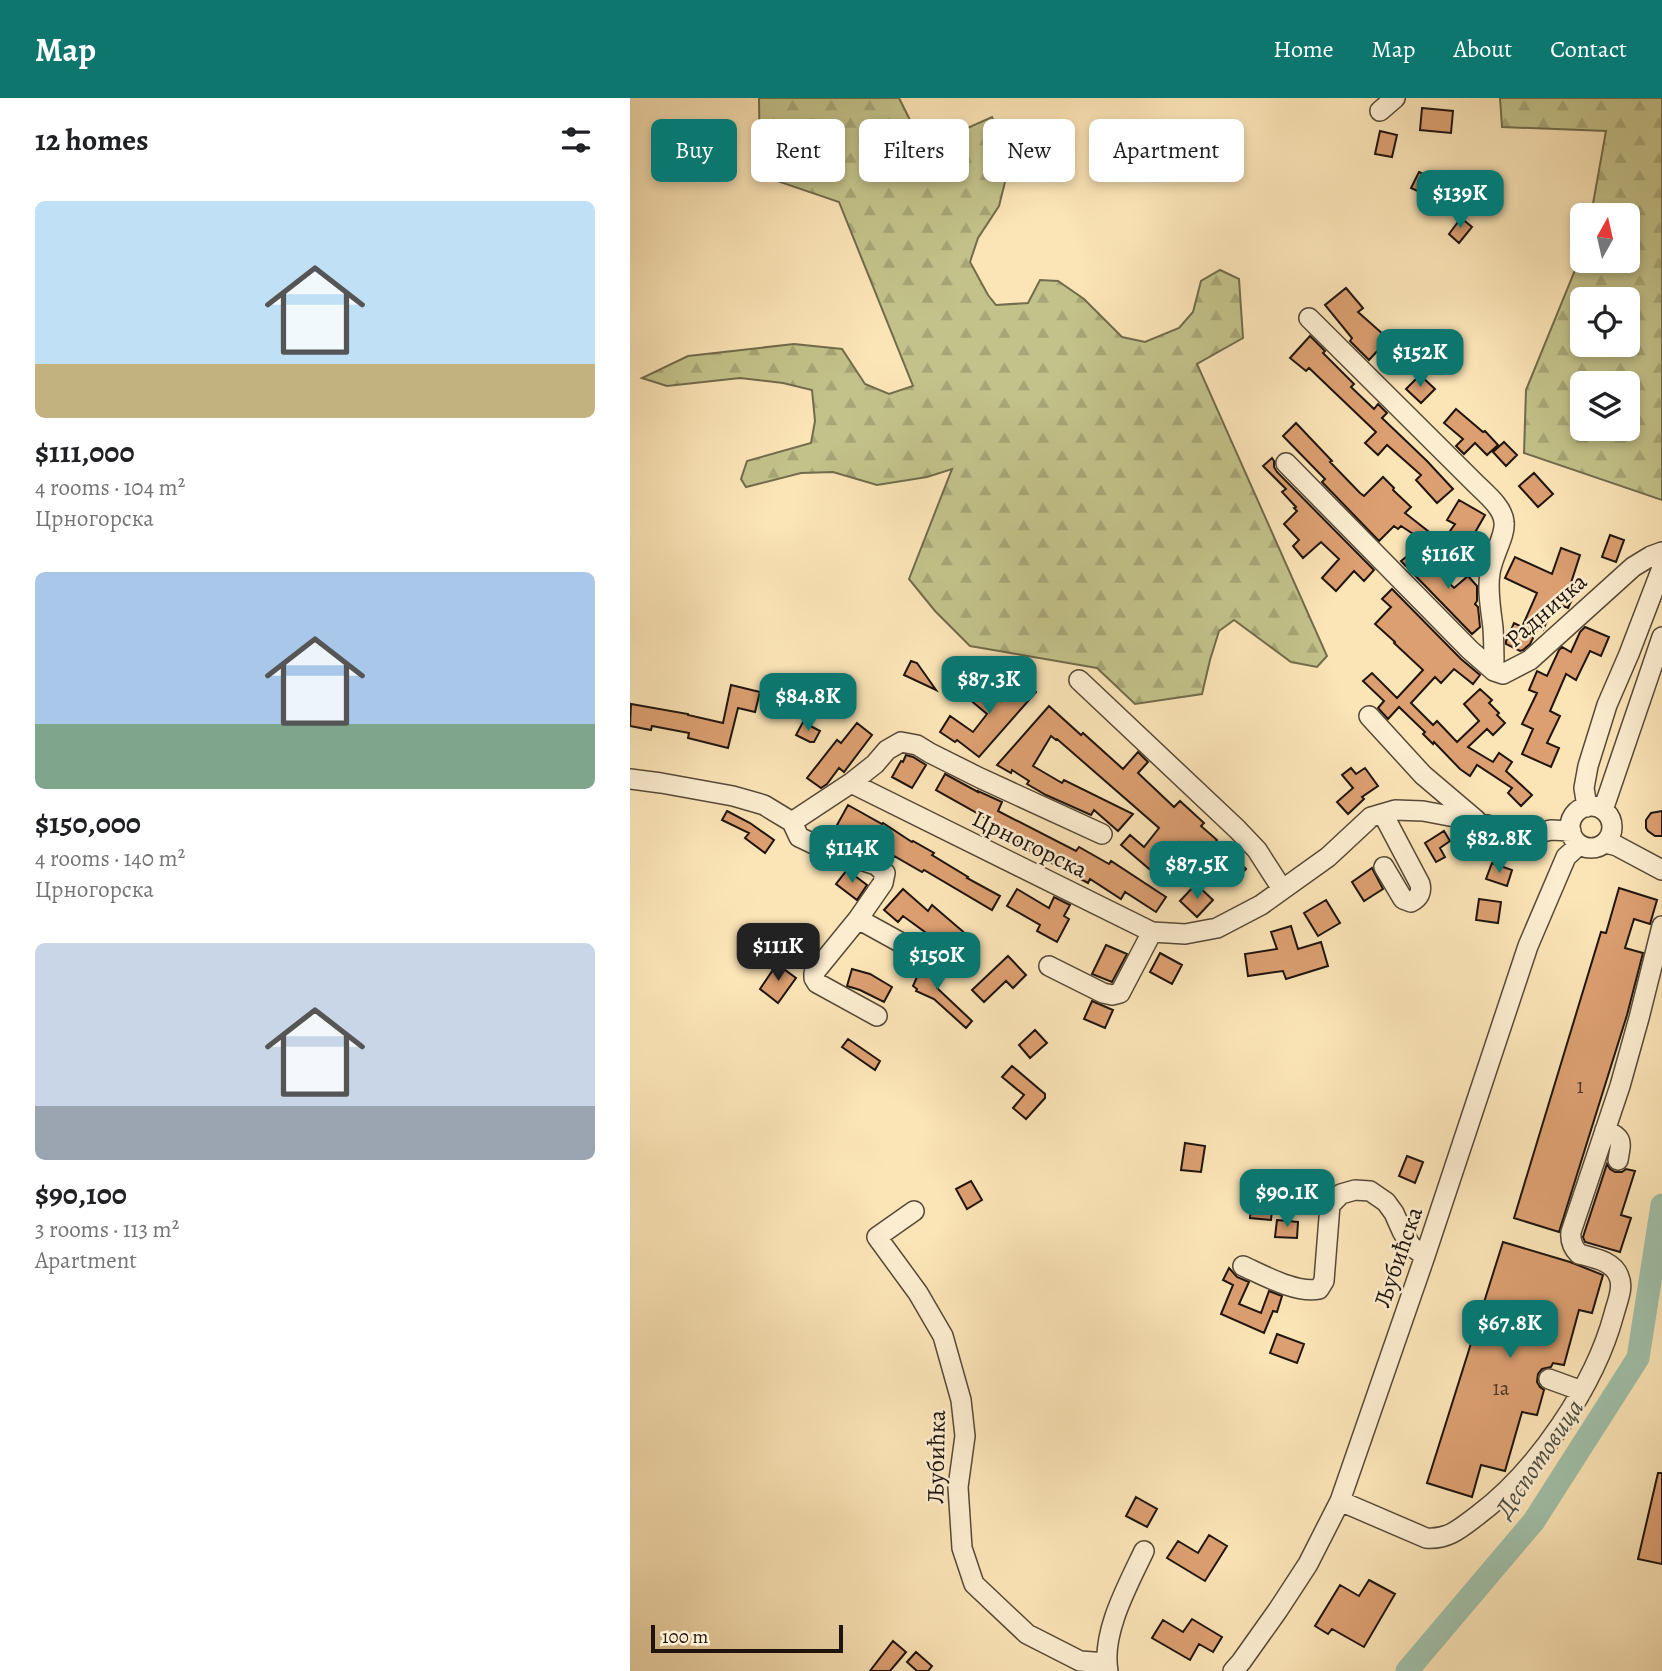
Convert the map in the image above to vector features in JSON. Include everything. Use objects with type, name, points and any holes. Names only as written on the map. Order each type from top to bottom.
[{"type":"street","points":[[1309,318],[1475,483],[1497,506],[1505,519],[1504,533],[1489,575],[1494,671]]},
{"type":"street","name":"Радничка","points":[[1286,463],[1470,650],[1494,671],[1503,674],[1530,660],[1633,567],[1662,552]]},
{"type":"street","points":[[1595,808],[1584,788],[1588,766],[1607,705],[1662,568]]},
{"type":"street","points":[[1595,808],[1662,637]]},
{"type":"street","points":[[1079,680],[1237,829],[1257,850],[1282,890]]},
{"type":"street","points":[[1369,716],[1423,775],[1480,823]]},
{"type":"street","points":[[792,822],[851,783],[875,764],[887,750],[901,742],[917,745],[980,778],[1102,834]]},
{"type":"street","points":[[630,779],[733,796],[764,806],[792,822],[799,837],[820,847],[876,865],[885,873],[883,883],[858,919],[814,973],[817,983],[877,1016]]},
{"type":"street","name":"Црногорска","points":[[851,783],[1152,932],[1185,934],[1217,928],[1261,905],[1328,857],[1370,817],[1395,810],[1423,811],[1517,833],[1534,834],[1551,830],[1575,838]]},
{"type":"street","points":[[1582,808],[1595,808],[1608,814],[1613,825],[1606,843],[1590,849],[1575,838],[1570,826],[1574,816],[1582,808]]},
{"type":"street","points":[[1383,814],[1420,884],[1418,897],[1411,902],[1403,899],[1384,867]]},
{"type":"street","name":"Љубићска","points":[[1233,1671],[1308,1564],[1340,1501],[1528,946],[1575,838]]},
{"type":"street","points":[[1606,843],[1662,870]]},
{"type":"street","points":[[1636,856],[1662,852]]},
{"type":"street","points":[[858,919],[925,956]]},
{"type":"street","points":[[1340,1501],[1426,1538],[1441,1538],[1453,1533],[1488,1507],[1520,1475],[1553,1435],[1581,1391],[1604,1343],[1621,1285],[1619,1275],[1612,1266],[1580,1254],[1572,1245],[1570,1237],[1620,1086],[1662,926]]},
{"type":"street","points":[[1049,966],[1103,993],[1120,993],[1152,932]]},
{"type":"street","points":[[1605,1130],[1621,1141],[1618,1160]]},
{"type":"street","points":[[1243,1266],[1294,1287],[1310,1291],[1319,1289],[1324,1281],[1330,1206],[1340,1194],[1355,1190],[1370,1191],[1386,1202],[1411,1246],[1425,1256]]},
{"type":"street","name":"Љубићка","points":[[914,1211],[877,1237],[918,1293],[943,1336],[954,1374],[961,1400],[965,1436],[958,1487],[962,1548],[974,1584],[1027,1634],[1080,1661],[1107,1667],[1112,1626],[1144,1551]]},
{"type":"street","points":[[1549,1379],[1581,1391]]},
{"type":"green space","points":[[759,98],[899,98],[910,119],[859,119],[859,182],[969,182],[969,127],[983,121],[983,182],[1005,182],[999,206],[978,238],[970,262],[996,305],[1028,303],[1040,280],[1058,281],[1084,299],[1122,337],[1145,342],[1179,328],[1193,312],[1201,281],[1220,270],[1239,279],[1243,338],[1197,364],[1327,656],[1317,667],[1291,662],[1234,620],[1219,631],[1202,694],[1135,704],[1097,668],[970,646],[935,611],[909,579],[952,469],[927,477],[877,485],[833,472],[801,473],[746,487],[741,479],[747,461],[811,443],[815,421],[812,390],[783,383],[740,378],[667,386],[642,378],[688,356],[794,344],[842,349],[865,384],[889,394],[913,386],[839,202],[780,182],[845,182],[845,119],[759,119]]},
{"type":"green space","points":[[1500,98],[1662,98],[1662,500],[1524,453],[1526,390],[1574,273],[1640,273],[1640,203],[1593,203],[1606,131],[1502,127]]},
{"type":"building","points":[[1422,108],[1453,111],[1451,133],[1420,130]]},
{"type":"building","points":[[1380,131],[1397,135],[1392,157],[1375,154]]},
{"type":"building","points":[[1419,172],[1443,183],[1435,199],[1411,188]]},
{"type":"building","points":[[1461,218],[1472,227],[1459,243],[1449,234]]},
{"type":"building","points":[[1346,288],[1363,308],[1358,312],[1402,351],[1407,346],[1420,358],[1407,372],[1381,347],[1369,360],[1350,341],[1352,338],[1325,305]]},
{"type":"building","points":[[1310,336],[1354,384],[1351,387],[1374,409],[1378,404],[1387,413],[1382,418],[1453,489],[1437,503],[1416,480],[1421,475],[1387,445],[1378,455],[1365,443],[1376,432],[1309,368],[1306,371],[1290,358]]},
{"type":"building","points":[[1420,375],[1435,389],[1421,403],[1406,389]]},
{"type":"building","points":[[1456,409],[1485,431],[1498,445],[1487,455],[1475,443],[1464,454],[1456,446],[1463,439],[1444,423]]},
{"type":"building","points":[[1296,423],[1360,493],[1364,496],[1383,477],[1411,507],[1405,513],[1442,542],[1455,524],[1447,520],[1459,500],[1485,515],[1465,550],[1481,560],[1474,574],[1401,526],[1398,529],[1394,526],[1379,541],[1322,482],[1325,479],[1283,436]]},
{"type":"building","points":[[1504,442],[1517,455],[1506,466],[1493,452]]},
{"type":"building","points":[[1272,458],[1277,472],[1374,570],[1364,581],[1354,571],[1336,591],[1322,578],[1339,559],[1321,542],[1303,558],[1293,546],[1299,540],[1284,524],[1297,511],[1282,492],[1286,489],[1263,466]]},
{"type":"building","points":[[1534,473],[1553,494],[1538,507],[1519,486]]},
{"type":"building","points":[[1610,535],[1624,540],[1616,562],[1602,557]]},
{"type":"building","points":[[1561,548],[1580,555],[1570,586],[1577,589],[1568,608],[1555,603],[1543,630],[1538,628],[1530,644],[1520,651],[1506,644],[1506,641],[1514,623],[1522,627],[1537,593],[1505,578],[1515,557],[1552,574]]},
{"type":"building","points":[[1416,549],[1454,588],[1468,576],[1477,586],[1475,604],[1478,607],[1480,627],[1472,634],[1401,561]]},
{"type":"building","points":[[1392,589],[1480,675],[1473,684],[1454,669],[1441,683],[1435,677],[1411,703],[1433,725],[1437,721],[1457,742],[1479,721],[1464,704],[1480,689],[1492,700],[1489,703],[1505,723],[1493,735],[1487,729],[1468,747],[1493,762],[1499,753],[1512,762],[1506,771],[1532,795],[1521,806],[1508,793],[1512,788],[1477,765],[1470,776],[1460,769],[1399,707],[1388,719],[1378,708],[1384,701],[1363,681],[1372,673],[1397,698],[1423,670],[1375,624],[1391,607],[1382,599]]},
{"type":"building","points":[[1585,627],[1609,637],[1601,656],[1590,651],[1576,680],[1566,674],[1550,711],[1560,716],[1547,743],[1559,748],[1551,767],[1522,754],[1533,729],[1522,724],[1537,693],[1529,690],[1537,671],[1547,676],[1559,650],[1562,647],[1571,652]]},
{"type":"building","points":[[911,661],[917,663],[936,690],[904,675]]},
{"type":"building","points":[[1020,678],[1036,692],[979,757],[957,740],[955,742],[940,732],[950,716],[973,732],[987,714],[963,694],[975,680],[1000,701]]},
{"type":"building","points":[[731,685],[760,692],[755,712],[738,708],[728,748],[688,738],[689,733],[652,726],[651,730],[630,726],[631,704],[723,723]]},
{"type":"building","points":[[1049,706],[1123,769],[1138,752],[1148,762],[1138,773],[1174,807],[1180,801],[1204,823],[1201,826],[1217,840],[1200,859],[1179,842],[1154,873],[1121,845],[1130,835],[1144,847],[1159,828],[1051,736],[1033,766],[1062,783],[1064,780],[1133,814],[1118,831],[1094,810],[1091,815],[1046,795],[1027,784],[1029,781],[1012,770],[1011,773],[997,765]]},
{"type":"building","points":[[803,722],[820,731],[814,742],[796,735]]},
{"type":"building","points":[[857,723],[872,735],[844,772],[839,768],[821,788],[807,778],[837,740],[841,743]]},
{"type":"building","points":[[906,755],[926,765],[912,788],[892,777]]},
{"type":"building","points":[[1351,768],[1356,774],[1365,768],[1378,786],[1362,797],[1364,799],[1348,814],[1337,802],[1353,788],[1342,775]]},
{"type":"building","points":[[945,774],[1002,802],[998,811],[1076,851],[1079,847],[1109,864],[1111,861],[1166,897],[1156,912],[1125,892],[1121,899],[1090,879],[1088,883],[1026,849],[1027,846],[995,831],[998,825],[936,790]]},
{"type":"building","points":[[848,805],[934,853],[932,855],[967,878],[1000,896],[992,910],[924,870],[922,872],[894,856],[891,859],[868,843],[865,849],[846,843],[852,833],[837,825]]},
{"type":"building","points":[[727,811],[774,840],[765,853],[745,838],[749,833],[722,820]]},
{"type":"building","points":[[1662,811],[1662,836],[1655,836],[1646,828],[1646,820],[1651,813]]},
{"type":"building","points":[[1444,831],[1450,841],[1440,848],[1445,857],[1436,862],[1425,843]]},
{"type":"building","points":[[1232,855],[1246,869],[1235,880],[1221,866]]},
{"type":"building","points":[[1492,863],[1512,870],[1507,886],[1486,879]]},
{"type":"building","points":[[1372,868],[1383,889],[1364,901],[1352,882]]},
{"type":"building","points":[[847,870],[867,885],[857,900],[836,884]]},
{"type":"building","points":[[1196,884],[1213,900],[1197,917],[1180,901]]},
{"type":"building","points":[[1619,888],[1657,900],[1650,924],[1634,919],[1625,948],[1643,953],[1627,1015],[1559,1232],[1514,1218],[1601,932],[1606,933]]},
{"type":"building","points":[[903,889],[928,911],[932,905],[974,941],[962,955],[939,936],[936,940],[903,916],[898,922],[884,910]]},
{"type":"building","points":[[1017,889],[1049,908],[1054,897],[1070,905],[1064,916],[1069,919],[1057,942],[1037,931],[1040,925],[1007,906]]},
{"type":"building","points":[[1479,899],[1501,902],[1498,923],[1476,920]]},
{"type":"building","points":[[1326,900],[1340,923],[1318,936],[1304,913]]},
{"type":"building","points":[[1291,926],[1298,949],[1321,942],[1328,966],[1286,979],[1283,971],[1248,976],[1245,954],[1277,949],[1271,932]]},
{"type":"building","points":[[1106,945],[1127,954],[1112,982],[1092,974]]},
{"type":"building","points":[[1160,953],[1182,965],[1172,984],[1150,972]]},
{"type":"building","points":[[1008,956],[1026,975],[1013,988],[1006,981],[984,1002],[972,990]]},
{"type":"building","points":[[777,964],[796,978],[778,1003],[760,989]]},
{"type":"building","points":[[918,966],[932,966],[944,971],[937,988],[972,1021],[966,1028],[934,999],[916,991],[913,986]]},
{"type":"building","points":[[852,969],[870,974],[892,987],[884,1002],[847,986]]},
{"type":"building","points":[[1092,1001],[1113,1010],[1105,1028],[1084,1019]]},
{"type":"building","points":[[1035,1030],[1047,1043],[1030,1058],[1019,1045]]},
{"type":"building","points":[[848,1039],[880,1061],[875,1070],[842,1047]]},
{"type":"building","points":[[1012,1066],[1045,1094],[1045,1098],[1026,1119],[1013,1108],[1024,1095],[1002,1077]]},
{"type":"building","points":[[1185,1143],[1205,1146],[1201,1172],[1181,1170]]},
{"type":"building","points":[[1407,1156],[1423,1162],[1415,1183],[1399,1176]]},
{"type":"building","points":[[1607,1164],[1615,1172],[1626,1169],[1635,1171],[1621,1215],[1631,1218],[1620,1252],[1585,1242],[1583,1237]]},
{"type":"building","points":[[971,1181],[982,1200],[967,1209],[956,1189]]},
{"type":"building","points":[[1253,1190],[1274,1192],[1271,1220],[1250,1218]]},
{"type":"building","points":[[1277,1220],[1298,1222],[1297,1238],[1275,1237]]},
{"type":"building","points":[[1503,1242],[1603,1275],[1592,1313],[1579,1310],[1564,1365],[1553,1363],[1538,1374],[1537,1382],[1544,1390],[1537,1415],[1522,1412],[1505,1471],[1481,1465],[1472,1497],[1427,1483]]},
{"type":"building","points":[[1229,1268],[1237,1277],[1249,1282],[1239,1304],[1261,1313],[1269,1291],[1282,1296],[1277,1312],[1273,1311],[1264,1333],[1221,1314],[1233,1285],[1223,1280]]},
{"type":"building","points":[[1277,1334],[1304,1344],[1297,1363],[1270,1353]]},
{"type":"building","points":[[1658,1473],[1662,1473],[1662,1564],[1638,1559]]},
{"type":"building","points":[[1136,1497],[1157,1509],[1147,1527],[1126,1516]]},
{"type":"building","points":[[1209,1535],[1227,1546],[1205,1581],[1167,1558],[1178,1541],[1198,1553]]},
{"type":"building","points":[[1369,1580],[1395,1594],[1364,1647],[1332,1629],[1328,1634],[1315,1626],[1340,1585],[1359,1596]]},
{"type":"building","points":[[1192,1619],[1222,1637],[1213,1652],[1199,1644],[1190,1660],[1152,1638],[1163,1620],[1183,1632]]},
{"type":"building","points":[[893,1641],[906,1652],[890,1671],[870,1671]]},
{"type":"building","points":[[916,1652],[932,1666],[928,1671],[917,1671],[907,1662]]},
{"type":"waterway","name":"Деспотовица","points":[[1407,1671],[1534,1521],[1638,1358],[1662,1205]]}]
